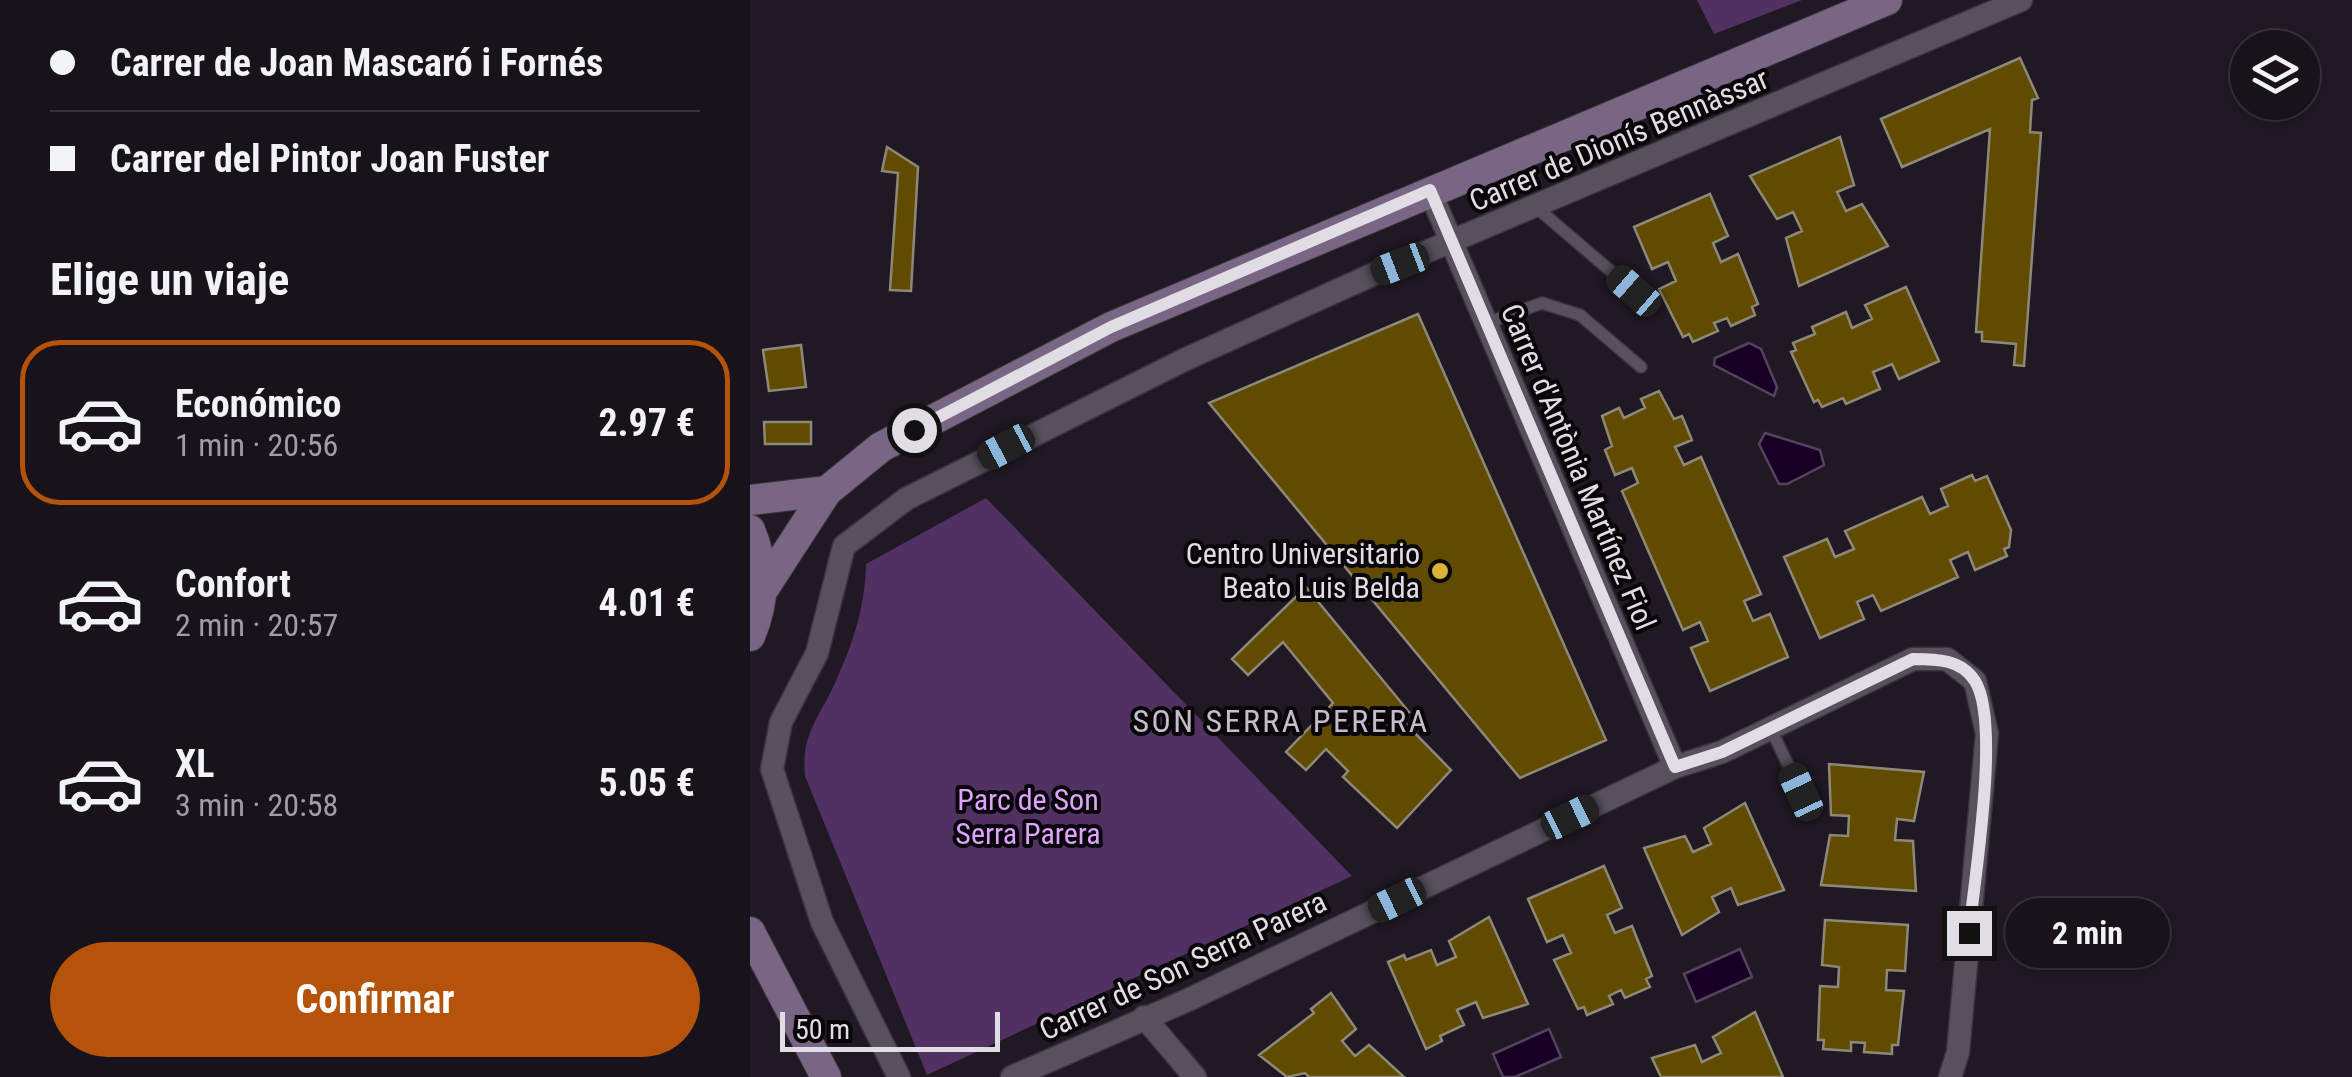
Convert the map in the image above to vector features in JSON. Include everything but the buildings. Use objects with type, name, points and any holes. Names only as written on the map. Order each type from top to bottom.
[{"type":"street","points":[[750,636],[764,588],[827,491],[881,447],[1111,327],[1887,0]]},
{"type":"street","name":"Carrer de Dionís Bennàssar","points":[[899,1077],[822,922],[772,769],[780,722],[817,653],[844,546],[906,499],[1037,430],[1323,297],[2021,0]]},
{"type":"street","name":"Carrer d'Antònia Martínez Fiol","points":[[1430,190],[1450,245],[1675,767]]},
{"type":"street","points":[[750,500],[827,491]]},
{"type":"street","points":[[750,530],[761,556],[764,588]]},
{"type":"street","name":"Carrer de Son Serra Parera","points":[[1012,1077],[1675,767],[1722,752],[1913,659],[1947,659],[1975,681],[1988,734],[1958,1052],[1950,1077]]},
{"type":"street","points":[[750,932],[826,1077]]},
{"type":"street","points":[[1144,1018],[1195,1077]]},
{"type":"lane","points":[[1537,208],[1634,291]]},
{"type":"lane","points":[[1484,324],[1542,303],[1580,315],[1641,367]]},
{"type":"lane","points":[[1770,728],[1801,792]]},
{"type":"green space","points":[[1697,0],[1802,0],[1714,34]]},
{"type":"green space","name":"Parc de Son Serra Parera","points":[[986,498],[1352,876],[927,1075],[805,776],[804,761],[812,728],[852,639],[866,564]]},
{"type":"shaded area","points":[[1749,343],[1761,349],[1777,387],[1774,396],[1714,365],[1715,358]]},
{"type":"shaded area","points":[[1765,433],[1820,450],[1824,465],[1787,484],[1779,484],[1759,444]]},
{"type":"shaded area","points":[[1740,949],[1752,977],[1696,1002],[1684,974]]},
{"type":"shaded area","points":[[1549,1029],[1561,1057],[1515,1077],[1503,1077],[1493,1054]]},
{"type":"place","name":"Centro Universitario Beato Luis Belda","points":[[1440,571]]},
{"type":"district","name":"SON SERRA PERERA","points":[[1281,721]]},
{"type":"route","points":[[914,430],[1111,327],[1430,190],[1474,302],[1675,767],[1722,752],[1913,659],[1947,659],[1975,681],[1988,734],[1969,933]]}]
